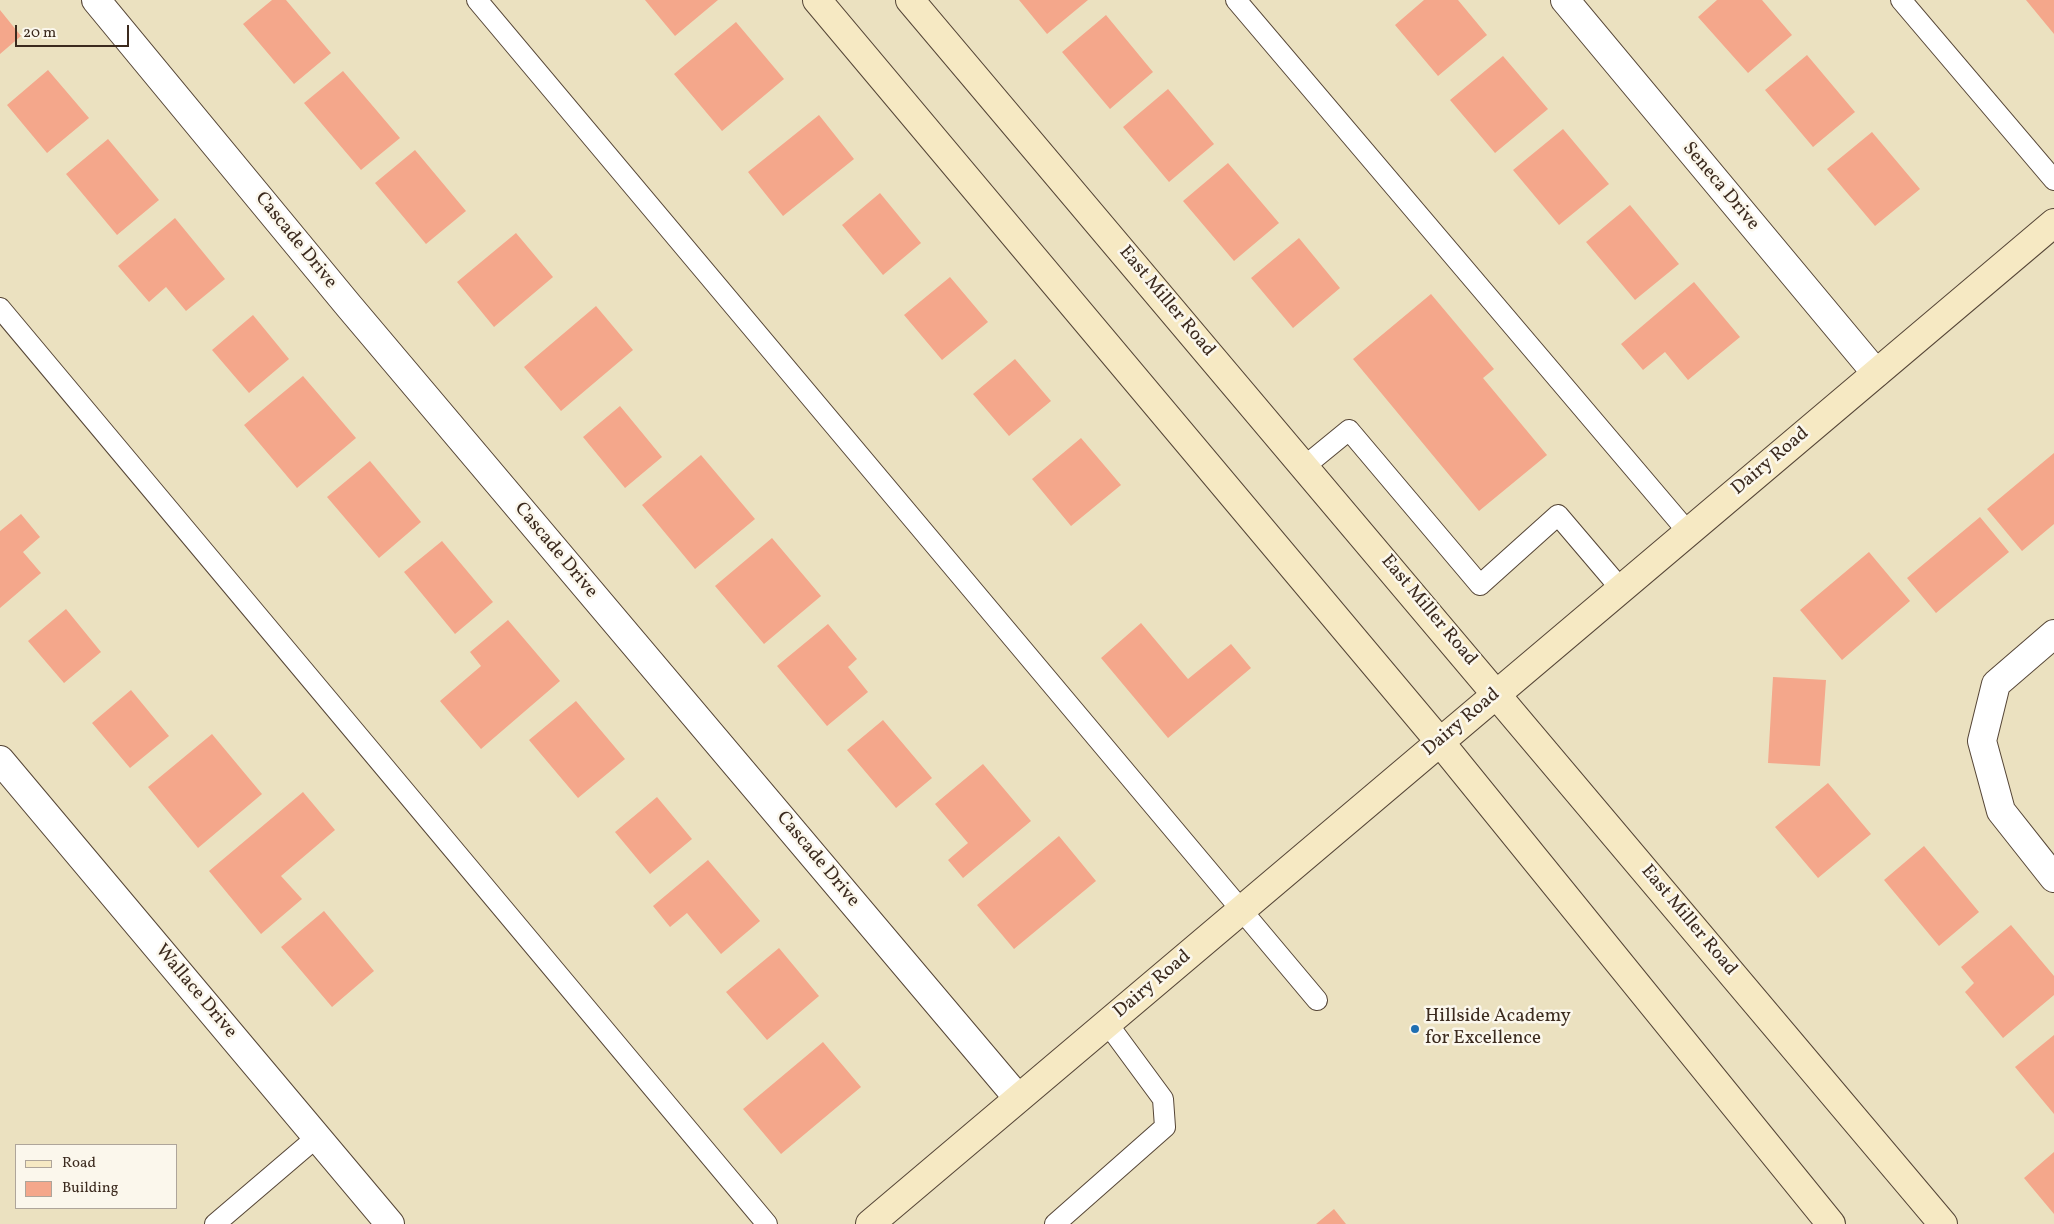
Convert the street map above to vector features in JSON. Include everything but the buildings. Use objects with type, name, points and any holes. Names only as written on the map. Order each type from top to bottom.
[{"type":"main road","name":"East Miller Road","points":[[910,0],[1943,1224]]},
{"type":"main road","points":[[824,2],[1440,742],[1831,1224]]},
{"type":"main road","name":"Dairy Road","points":[[870,1224],[2054,222]]},
{"type":"street","name":"Cascade Drive","points":[[96,0],[348,305],[1018,1098]]},
{"type":"street","name":"Seneca Drive","points":[[1565,0],[1876,373]]},
{"type":"street","points":[[2054,634],[1996,684],[1982,741],[2001,811],[2054,878]]},
{"type":"street","name":"Wallace Drive","points":[[0,760],[390,1224]]},
{"type":"lane","points":[[477,0],[1317,1000]]},
{"type":"lane","points":[[1236,0],[1688,532]]},
{"type":"lane","points":[[1901,0],[2054,180]]},
{"type":"lane","points":[[0,308],[767,1224]]},
{"type":"lane","points":[[1305,466],[1349,430],[1480,585],[1558,515],[1621,590]]},
{"type":"lane","points":[[1055,1224],[1165,1127],[1163,1099],[1107,1023]]},
{"type":"lane","points":[[215,1224],[317,1137]]},
{"type":"place","name":"Hillside Academy for Excellence","points":[[1415,1029]]}]
